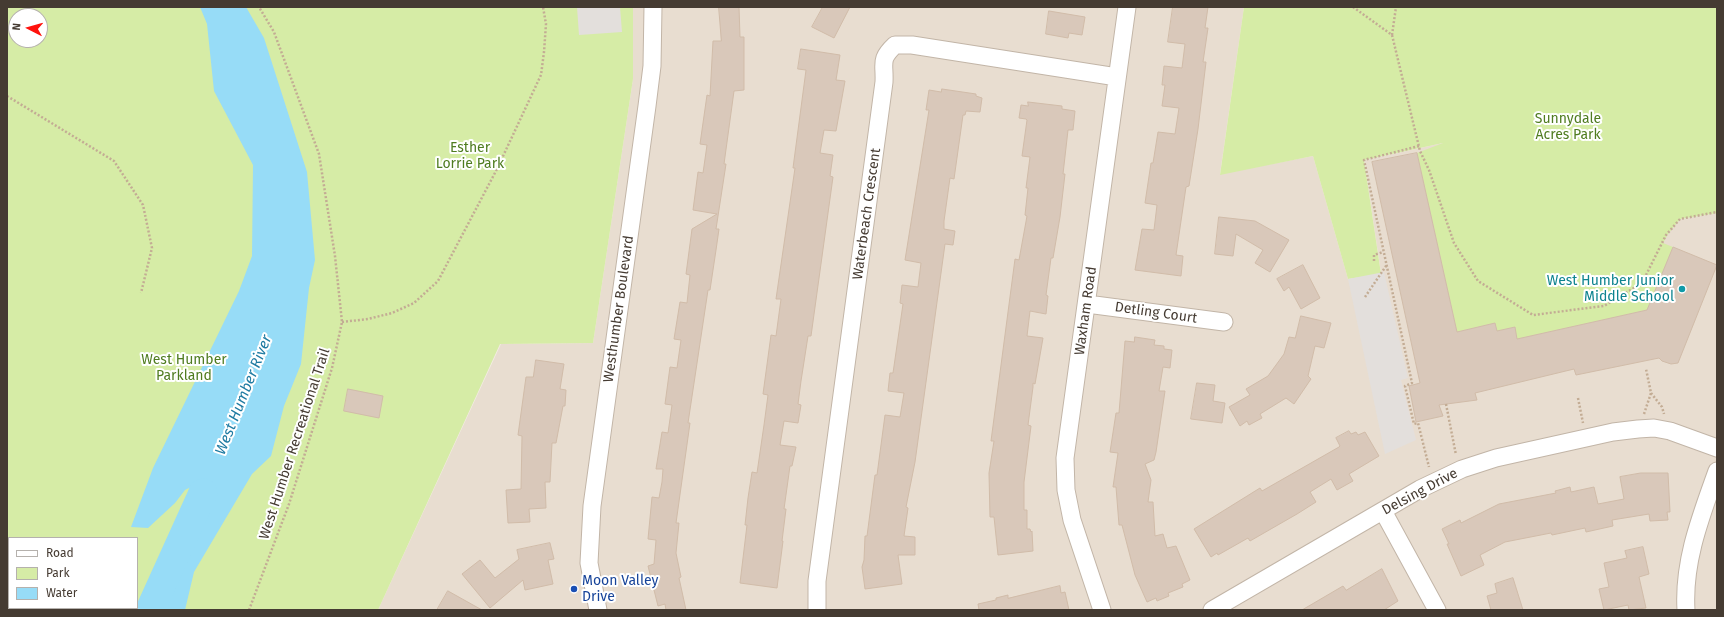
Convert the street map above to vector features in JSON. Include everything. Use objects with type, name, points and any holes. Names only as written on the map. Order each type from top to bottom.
[{"type":"street","name":"Westhumber Boulevard","points":[[598,610],[590,563],[592,506],[652,66],[653,7]]},
{"type":"street","name":"Waxham Road","points":[[1102,610],[1072,520],[1066,490],[1065,458],[1127,7]]},
{"type":"street","name":"Waterbeach Crescent","points":[[817,610],[817,581],[884,82],[883,61],[888,52],[895,45],[912,45],[1117,77]]},
{"type":"street","name":"Detling Court","points":[[1087,304],[1224,322]]},
{"type":"street","name":"Delsing Drive","points":[[1215,609],[1433,483],[1460,470],[1496,458],[1613,432],[1654,428],[1670,431],[1717,448]]},
{"type":"street","points":[[1686,610],[1689,562],[1695,531],[1717,471]]},
{"type":"street","points":[[1383,511],[1437,610]]},
{"type":"path","name":"West Humber Recreational Trail","points":[[249,610],[289,504],[332,368],[342,322],[336,263],[319,154],[274,32],[259,7]]},
{"type":"path","points":[[342,322],[392,314],[414,303],[438,281],[496,169],[541,75],[546,24],[543,7]]},
{"type":"path","points":[[1354,7],[1392,34]]},
{"type":"path","points":[[1396,7],[1392,34],[1420,151],[1429,170],[1454,243],[1478,281],[1533,315],[1604,306],[1642,283],[1666,235],[1680,219],[1717,212]]},
{"type":"path","points":[[7,96],[114,161],[143,205],[152,248],[141,293]]},
{"type":"path","points":[[1419,146],[1364,160],[1412,383],[1405,386],[1414,424],[1418,423],[1433,483]]},
{"type":"path","points":[[1374,261],[1374,255],[1383,252]]},
{"type":"path","points":[[1365,297],[1386,266]]},
{"type":"path","points":[[1638,429],[1651,393],[1646,370]]},
{"type":"path","points":[[1578,398],[1586,439]]},
{"type":"path","points":[[1446,404],[1460,470]]},
{"type":"shaded area","points":[[577,7],[620,7],[622,32],[579,35]]},
{"type":"shaded area","points":[[633,7],[1244,7],[1220,174],[1313,156],[1348,279],[1381,273],[1364,160],[1448,142],[1580,247],[1680,219],[1717,213],[1717,610],[378,610],[501,344],[593,343],[633,79]]},
{"type":"shaded area","points":[[1384,272],[1408,378],[1401,380],[1416,440],[1385,454],[1348,279]]},
{"type":"green space","name":"West Humber Parkland","points":[[7,7],[633,7],[633,79],[593,343],[500,344],[378,610],[7,610]]},
{"type":"green space","name":"Sunnydale Acres Park","points":[[1244,7],[1717,7],[1717,213],[1680,219],[1668,234],[1663,243],[1673,247],[1647,310],[1517,339],[1515,327],[1497,331],[1495,323],[1457,332],[1417,153],[1443,143],[1364,160],[1381,274],[1348,279],[1313,156],[1220,175]]},
{"type":"water","points":[[200,7],[246,7],[264,38],[307,172],[315,260],[309,288],[301,364],[284,406],[271,456],[252,474],[194,572],[185,610],[150,610],[182,551],[193,500],[191,487],[185,490],[175,503],[148,528],[131,527],[153,468],[239,291],[252,256],[253,165],[214,91],[207,24]]},
{"type":"building","points":[[719,7],[739,7],[740,37],[744,37],[744,90],[734,91],[724,164],[726,164],[716,229],[719,229],[710,290],[708,290],[688,423],[690,423],[676,523],[679,523],[676,553],[681,577],[679,578],[686,610],[666,610],[665,604],[658,606],[648,566],[654,564],[656,540],[648,539],[652,497],[659,498],[662,482],[663,469],[656,469],[662,432],[668,433],[672,405],[665,404],[670,367],[677,368],[681,340],[674,339],[680,302],[687,303],[690,275],[686,274],[692,229],[717,214],[693,210],[698,172],[703,173],[707,145],[700,144],[707,95],[710,96],[713,41],[721,41]]},
{"type":"building","points":[[823,7],[850,7],[834,38],[812,27]]},
{"type":"building","points":[[1173,7],[1208,7],[1205,28],[1208,28],[1203,62],[1206,62],[1198,129],[1189,186],[1186,187],[1176,255],[1183,256],[1181,276],[1135,270],[1142,229],[1154,230],[1157,205],[1145,203],[1151,163],[1153,163],[1158,132],[1175,134],[1179,108],[1162,106],[1165,85],[1162,85],[1164,66],[1182,68],[1185,44],[1168,42]]},
{"type":"building","points":[[1049,11],[1085,17],[1082,35],[1069,33],[1068,38],[1046,34]]},
{"type":"building","points":[[801,49],[840,55],[836,80],[845,81],[836,131],[824,130],[820,153],[833,155],[830,176],[833,177],[811,336],[808,336],[801,381],[798,404],[801,405],[798,423],[784,421],[780,445],[796,447],[792,466],[790,466],[784,509],[786,509],[777,588],[740,583],[747,525],[745,525],[748,498],[752,472],[757,473],[768,395],[763,394],[771,335],[776,336],[781,299],[776,299],[795,168],[793,168],[806,70],[798,69]]},
{"type":"building","points":[[942,89],[976,94],[976,96],[982,98],[980,112],[966,111],[965,115],[963,115],[954,179],[950,178],[944,229],[955,231],[953,245],[945,244],[915,462],[906,507],[908,508],[904,536],[915,537],[915,555],[898,555],[902,584],[865,589],[862,567],[864,560],[865,536],[867,536],[885,415],[900,417],[904,393],[888,391],[890,373],[893,373],[903,304],[900,303],[902,285],[918,287],[921,263],[905,260],[929,110],[926,110],[929,90],[941,92]]},
{"type":"building","points":[[1028,102],[1062,106],[1062,109],[1075,111],[1073,130],[1068,130],[1060,217],[1053,258],[1051,258],[1046,295],[1048,296],[1046,314],[1030,311],[1027,336],[1043,338],[1035,384],[1033,383],[1028,425],[1031,426],[1024,482],[1024,510],[1027,510],[1027,529],[1030,529],[1031,532],[1032,531],[1033,551],[998,555],[994,517],[990,517],[989,473],[994,441],[991,441],[1015,259],[1019,260],[1027,216],[1025,215],[1028,188],[1026,188],[1030,157],[1022,156],[1027,120],[1019,118],[1021,105],[1028,106]]},
{"type":"building","name":"West Humber Junior Middle School","points":[[1417,153],[1457,332],[1495,323],[1497,331],[1515,327],[1517,339],[1647,310],[1673,247],[1717,265],[1678,363],[1671,364],[1662,361],[1659,358],[1576,375],[1574,369],[1475,393],[1477,400],[1439,405],[1443,416],[1416,422],[1409,386],[1420,383],[1372,162]]},
{"type":"building","points":[[1219,217],[1255,221],[1289,240],[1270,272],[1255,263],[1263,250],[1236,234],[1233,256],[1215,254]]},
{"type":"building","points":[[1303,265],[1320,298],[1301,309],[1289,287],[1284,291],[1277,279]]},
{"type":"building","points":[[1301,316],[1331,323],[1324,348],[1315,346],[1308,376],[1311,379],[1294,404],[1286,398],[1260,414],[1262,418],[1249,425],[1247,421],[1240,426],[1229,407],[1250,395],[1246,389],[1268,376],[1284,354],[1289,337],[1295,338]]},
{"type":"building","points":[[1135,337],[1155,340],[1154,345],[1164,346],[1164,349],[1172,350],[1170,368],[1163,367],[1159,391],[1165,391],[1156,452],[1154,460],[1145,464],[1151,480],[1148,502],[1153,502],[1155,536],[1163,534],[1167,548],[1176,546],[1190,580],[1182,584],[1183,587],[1168,593],[1169,596],[1157,601],[1156,598],[1147,602],[1135,575],[1122,525],[1119,525],[1116,487],[1113,487],[1118,453],[1110,452],[1116,413],[1119,413],[1125,341],[1134,342]]},
{"type":"building","points":[[536,360],[564,364],[560,389],[566,390],[565,406],[563,406],[556,443],[552,443],[550,482],[545,482],[546,508],[529,509],[530,522],[508,523],[506,490],[521,489],[522,436],[518,435],[526,377],[533,377]]},
{"type":"building","points":[[1197,383],[1215,385],[1213,401],[1225,403],[1222,423],[1191,419]]},
{"type":"building","points":[[348,389],[383,396],[379,418],[344,411]]},
{"type":"building","points":[[1349,431],[1351,434],[1356,432],[1358,435],[1365,432],[1379,456],[1349,474],[1353,481],[1337,490],[1331,479],[1310,492],[1316,502],[1250,541],[1248,538],[1218,555],[1217,553],[1211,557],[1194,529],[1260,488],[1262,491],[1339,447],[1340,446],[1336,438]]},
{"type":"building","points":[[1641,473],[1668,473],[1670,512],[1667,512],[1668,520],[1650,521],[1649,514],[1612,520],[1613,526],[1586,532],[1585,528],[1552,535],[1551,533],[1505,542],[1480,555],[1484,565],[1461,576],[1442,529],[1460,520],[1461,523],[1499,504],[1556,493],[1555,491],[1570,487],[1571,492],[1594,487],[1598,504],[1624,499],[1620,477]]},
{"type":"building","points":[[550,543],[554,559],[548,560],[553,584],[525,590],[523,580],[490,608],[462,574],[480,560],[495,578],[519,559],[517,550]]},
{"type":"building","points":[[1643,547],[1649,574],[1639,577],[1646,608],[1629,610],[1628,605],[1604,610],[1599,589],[1609,587],[1604,563],[1627,558],[1625,551]]},
{"type":"building","points":[[1382,569],[1398,601],[1384,610],[1302,610],[1343,586],[1346,590]]},
{"type":"building","points":[[1513,578],[1523,610],[1491,610],[1487,596],[1497,593],[1495,584]]},
{"type":"building","points":[[1060,586],[1061,593],[1065,592],[1069,610],[979,610],[978,604],[996,600],[996,598],[1008,595],[1008,598]]},
{"type":"building","points":[[448,591],[482,610],[437,610]]},
{"type":"waterway","name":"West Humber River","points":[[150,610],[203,493]]},
{"type":"place","name":"West Humber Junior Middle School","points":[[1682,289]]},
{"type":"place","name":"Moon Valley Drive","points":[[574,589]]},
{"type":"park label","name":"Esther Lorrie Park","points":[[470,156]]}]
